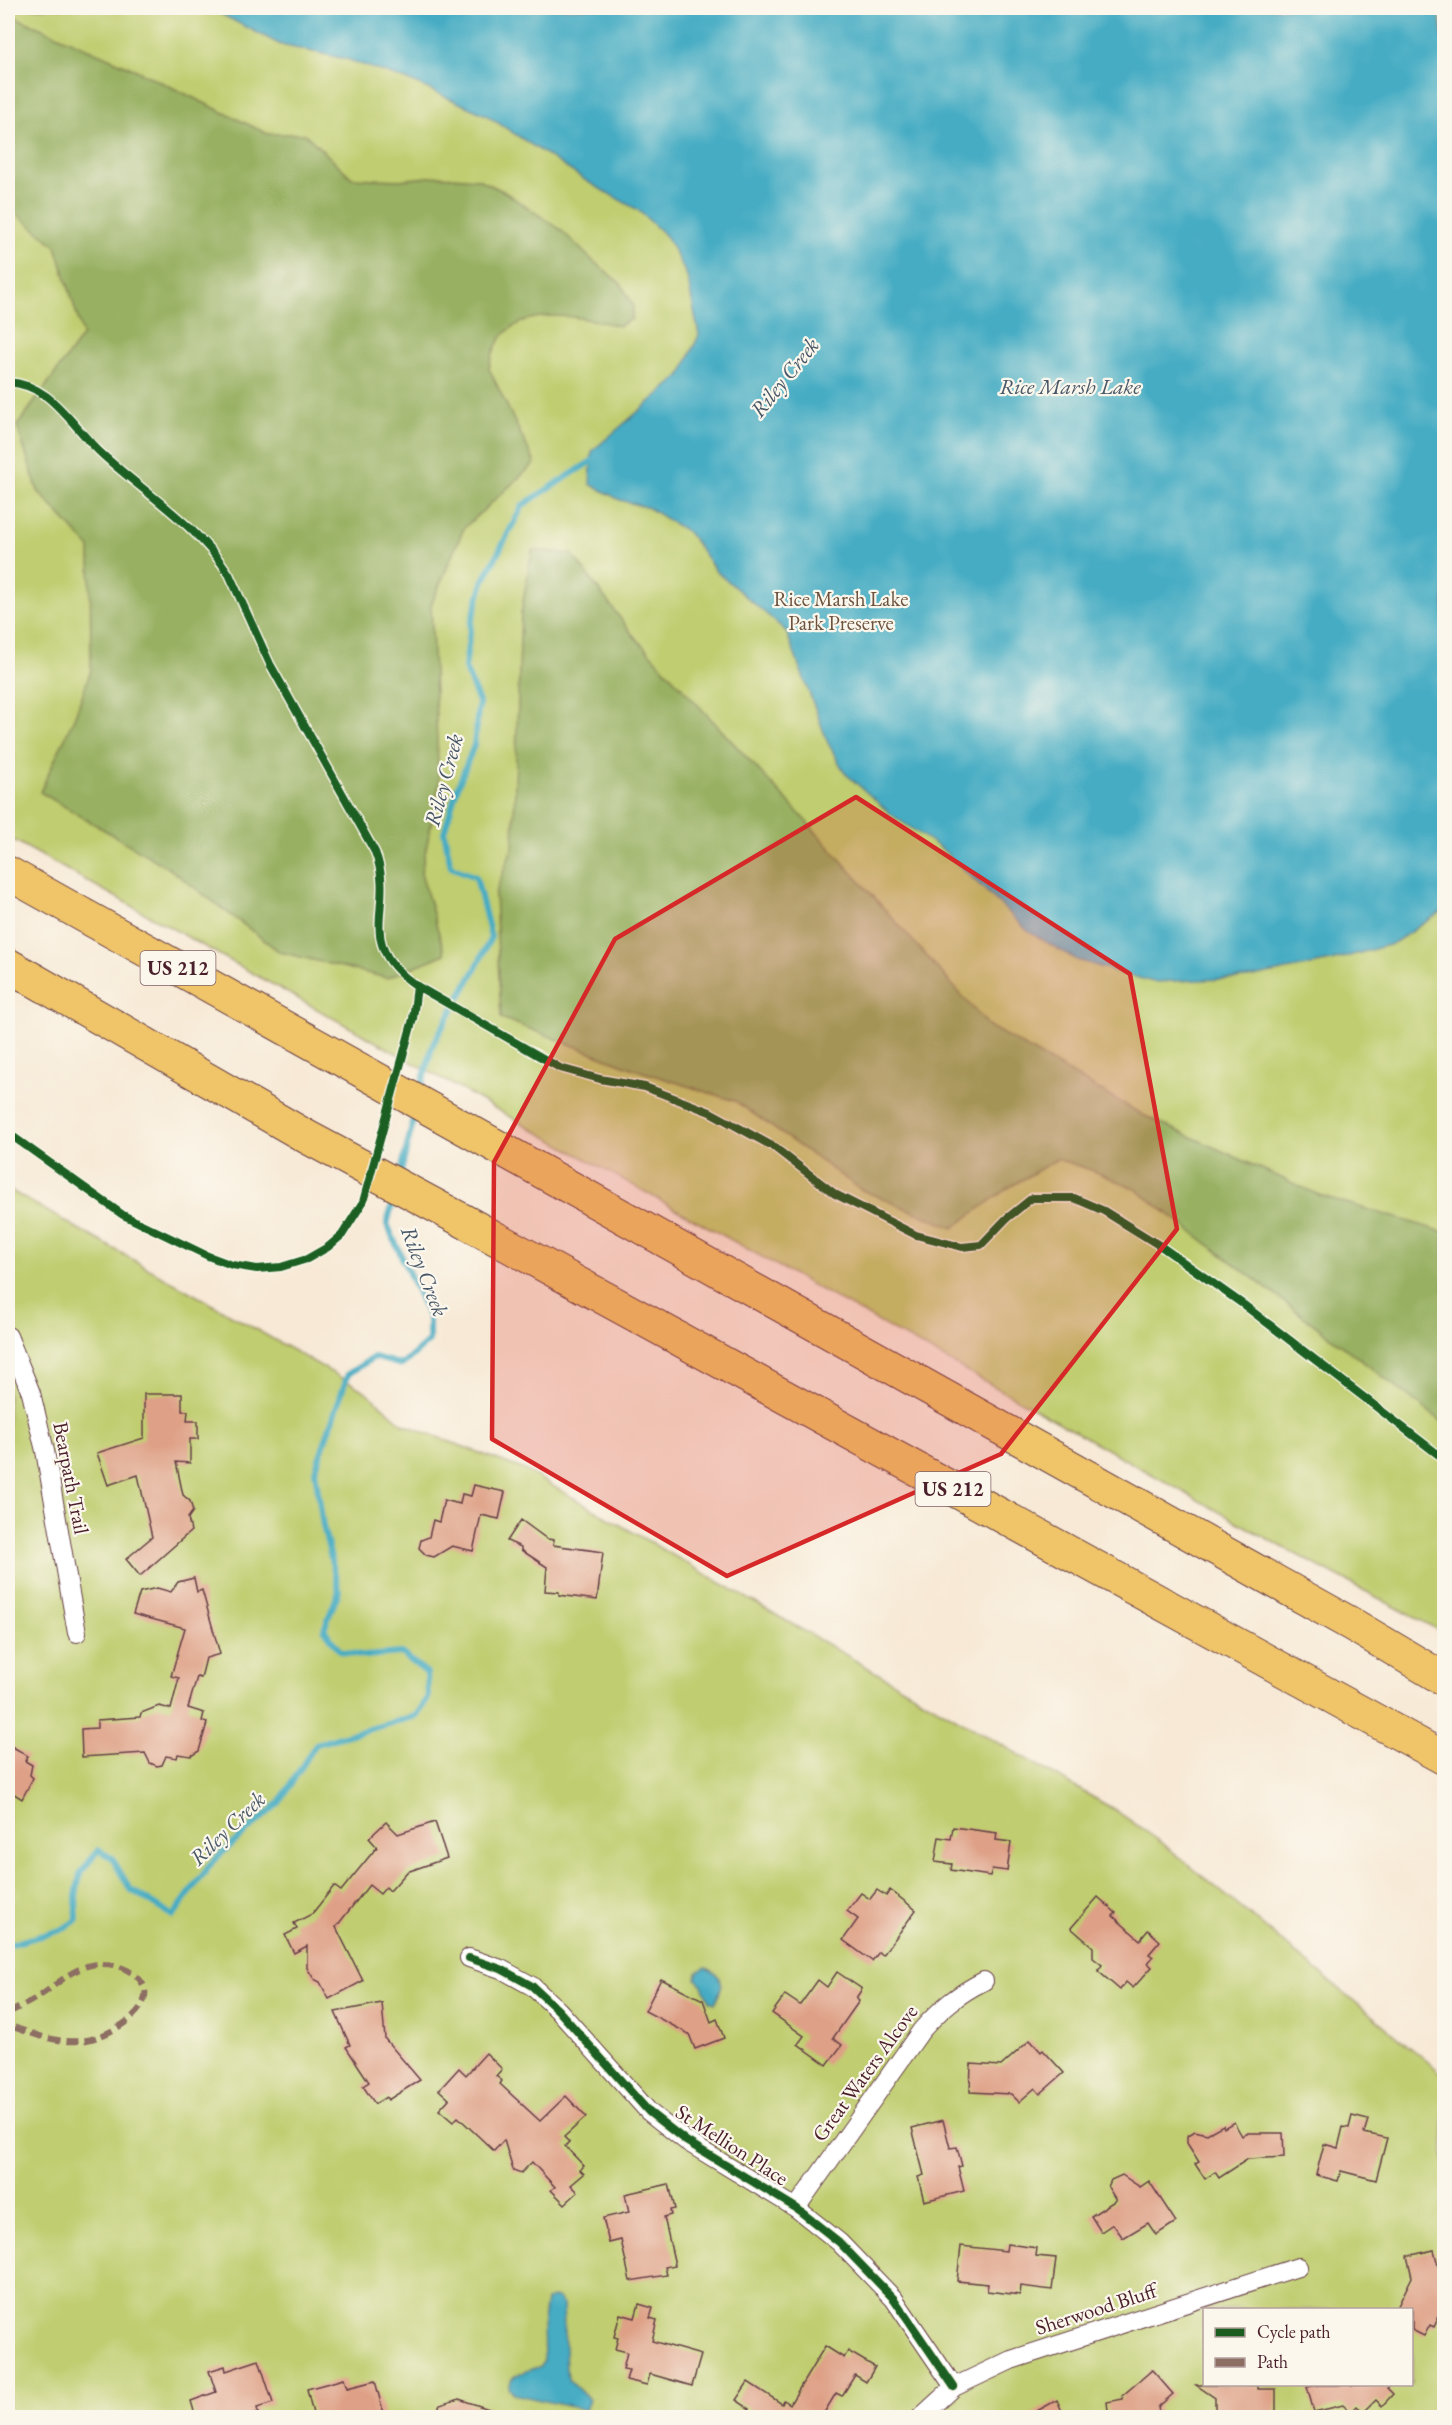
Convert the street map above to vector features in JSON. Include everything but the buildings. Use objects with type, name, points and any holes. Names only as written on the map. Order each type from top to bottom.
[{"type":"highway","name":"US 212","points":[[8,873],[1353,1625],[1444,1679]]},
{"type":"highway","name":"US 212","points":[[8,965],[307,1137],[1444,1758]]},
{"type":"highway","points":[[1353,1625],[1444,1659]]},
{"type":"street","name":"Bearpath Trail","points":[[8,1336],[31,1392],[45,1451],[77,1634]]},
{"type":"street","name":"St Mellion Place","points":[[470,1958],[501,1969],[532,1986],[558,2010],[649,2112],[686,2141],[796,2208],[839,2242],[877,2281],[910,2321],[954,2387]]},
{"type":"street","name":"Great Waters Alcove","points":[[796,2208],[938,2011],[959,1994],[984,1981]]},
{"type":"street","name":"Sherwood Bluff","points":[[920,2418],[954,2387],[1011,2360],[1298,2267]]},
{"type":"highlighted area","points":[[856,797],[1130,974],[1177,1229],[1001,1454],[727,1576],[492,1439],[494,1162],[615,939]]},
{"type":"green space","name":"Rice Marsh Lake Park Preserve","points":[[8,8],[1444,8],[1444,1633],[1286,1549],[8,837]]},
{"type":"green space","points":[[8,14],[134,69],[268,134],[305,134],[352,178],[399,180],[438,176],[478,179],[503,191],[561,230],[621,284],[633,305],[632,319],[619,326],[600,321],[559,316],[539,317],[522,322],[507,332],[495,347],[489,369],[535,463],[464,528],[431,605],[439,786],[421,873],[445,954],[387,978],[280,952],[167,867],[40,792],[75,716],[91,670],[90,548],[38,491],[17,426],[83,335],[56,246],[8,207]]},
{"type":"green space","points":[[532,550],[572,554],[632,634],[805,820],[989,1026],[1143,1115],[1319,1195],[1444,1232],[1444,1423],[1134,1188],[1057,1159],[1008,1188],[953,1228],[862,1190],[735,1101],[637,1070],[501,1018],[495,894],[513,846],[521,614]]},
{"type":"green space","points":[[8,1189],[365,1391],[403,1424],[525,1470],[1115,1810],[1161,1842],[1444,2075],[1444,2417],[8,2417]]},
{"type":"water","name":"Rice Marsh Lake","points":[[203,8],[1439,8],[1444,52],[1444,910],[1392,944],[1331,961],[1248,978],[1153,982],[1077,960],[1029,932],[942,849],[892,815],[845,773],[828,743],[786,631],[716,571],[689,533],[649,508],[620,500],[590,484],[592,451],[681,375],[699,335],[687,276],[667,237],[638,210],[588,182],[486,115],[415,83],[346,59],[281,45],[217,12]]},
{"type":"water","points":[[706,1967],[717,1975],[721,1982],[715,2003],[709,2001],[702,1985],[696,1979],[697,1972]]},
{"type":"water","points":[[554,2297],[559,2299],[563,2305],[566,2369],[570,2381],[589,2400],[585,2410],[514,2394],[509,2388],[517,2375],[541,2366],[544,2360],[543,2322],[546,2300]]},
{"type":"waterway","name":"Riley Creek","points":[[420,1091],[433,1044],[491,937],[476,877],[451,867],[444,832],[474,745],[479,702],[465,668],[471,623],[483,582],[523,505],[598,457]]},
{"type":"waterway","name":"Riley Creek","points":[[400,1176],[415,1113]]},
{"type":"waterway","name":"Riley Creek","points":[[8,1945],[61,1930],[77,1920],[76,1896],[80,1874],[98,1850],[112,1858],[130,1889],[173,1916],[213,1861],[279,1803],[316,1744],[416,1716],[428,1698],[427,1673],[401,1653],[366,1656],[340,1651],[324,1629],[339,1591],[323,1526],[315,1471],[348,1374],[374,1357],[402,1365],[429,1341],[429,1318],[387,1224],[395,1194]]},
{"type":"marked path","points":[[8,2013],[40,1996],[72,1973],[91,1965],[109,1964],[127,1970],[141,1981],[145,1992],[142,2004],[134,2015],[121,2025],[92,2039],[61,2040],[43,2037],[8,2025]]},
{"type":"cycle path","points":[[8,382],[33,388],[54,402],[103,455],[202,540],[229,574],[270,664],[375,852],[382,890],[381,938],[386,954],[397,970],[417,986]]},
{"type":"cycle path","points":[[8,1133],[123,1215],[208,1256],[232,1265],[257,1269],[281,1267],[307,1259],[328,1247],[342,1235],[363,1202],[413,1019],[417,986],[560,1068],[600,1079],[645,1087],[710,1112],[774,1147],[835,1194],[916,1235],[962,1247],[981,1245],[1006,1219],[1032,1198],[1074,1198],[1104,1211],[1162,1247],[1244,1305],[1444,1459]]},
{"type":"cycle path","points":[[469,1958],[501,1969],[532,1986],[558,2010],[649,2112],[686,2141],[796,2208],[839,2242],[894,2299],[954,2387]]}]
